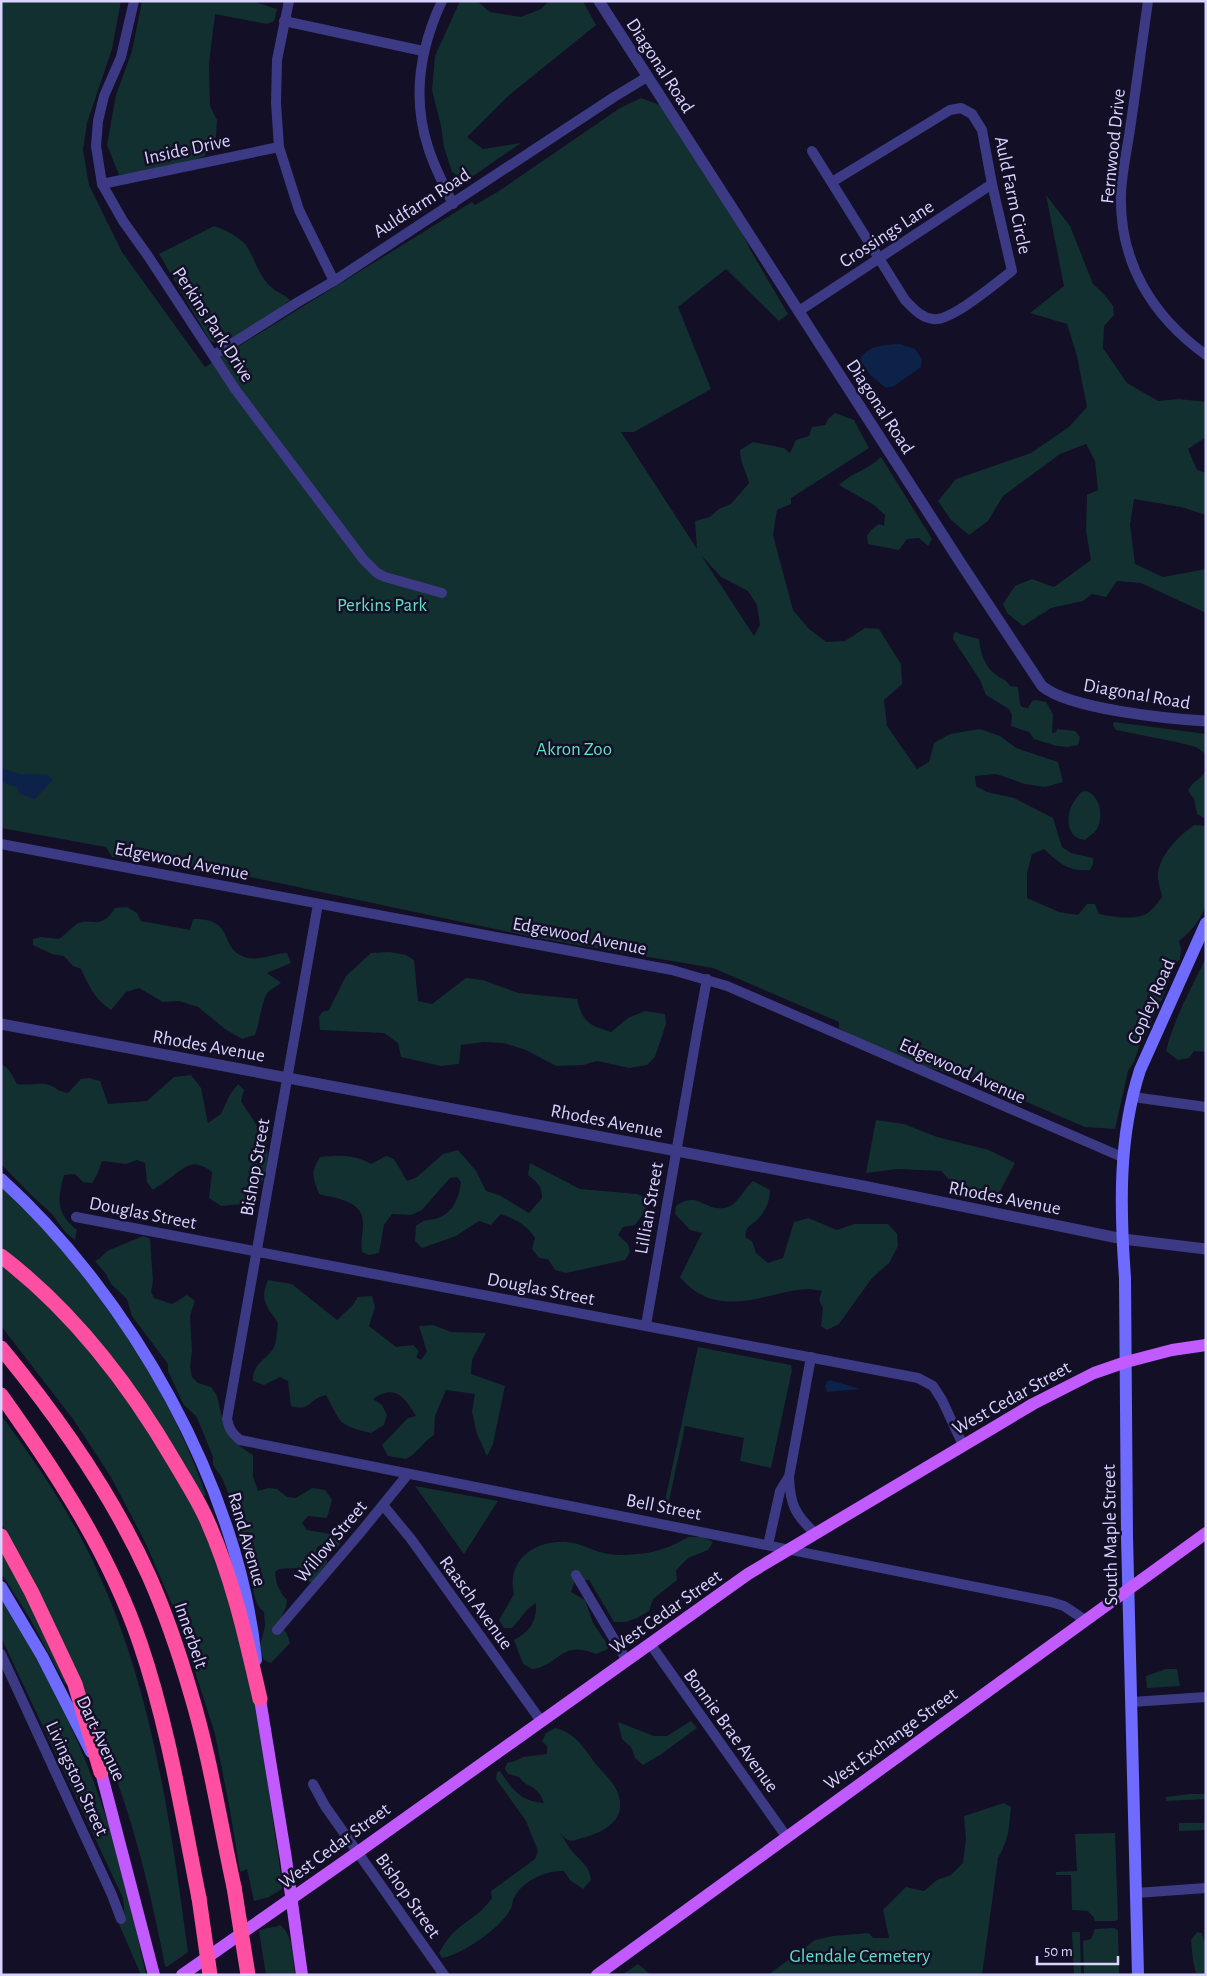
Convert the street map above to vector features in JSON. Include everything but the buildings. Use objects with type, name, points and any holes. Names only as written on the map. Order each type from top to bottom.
[{"type":"highway","points":[[1,1256],[77,1327],[121,1380],[154,1428],[190,1487],[206,1517],[242,1618],[260,1700]]},
{"type":"highway","name":"Innerbelt","points":[[1,1348],[37,1390],[78,1450],[109,1501],[150,1577],[191,1694],[209,1764],[234,1887],[248,1975]]},
{"type":"highway","points":[[1,1395],[30,1435],[67,1493],[109,1567],[140,1643],[160,1714],[200,1898],[210,1975]]},
{"type":"highway","points":[[1,1536],[32,1592],[74,1684],[101,1772]]},
{"type":"main road","name":"Copley Road","points":[[1133,1097],[1140,1070],[1206,923]]},
{"type":"main road","name":"South Maple Street","points":[[1133,1097],[1122,1157],[1122,1239],[1125,1278],[1128,1591],[1138,1975]]},
{"type":"main road","name":"Rand Avenue","points":[[1,1179],[72,1252],[112,1304],[154,1371],[199,1455],[211,1482],[242,1580],[255,1644],[260,1700],[302,1975]]},
{"type":"main road","name":"West Cedar Street","points":[[182,1975],[651,1645],[748,1574],[1041,1400],[1094,1373],[1126,1362],[1172,1350],[1206,1345]]},
{"type":"main road","name":"West Exchange Street","points":[[597,1975],[1206,1533]]},
{"type":"main road","name":"Dart Avenue","points":[[1,1587],[42,1656],[101,1772],[154,1975]]},
{"type":"street","name":"Perkins Park Drive","points":[[134,1],[121,57],[104,96],[98,121],[96,146],[102,184],[123,221],[235,389],[363,560],[377,573],[385,577],[442,593]]},
{"type":"street","points":[[289,1],[277,60],[276,86],[279,147],[299,210],[334,281]]},
{"type":"street","points":[[442,1],[423,51],[419,104],[424,130],[436,167],[453,204]]},
{"type":"street","name":"Diagonal Road","points":[[599,1],[1042,686],[1058,696],[1090,704],[1157,716],[1206,721]]},
{"type":"street","name":"Fernwood Drive","points":[[1148,1],[1122,193],[1123,228],[1132,263],[1149,299],[1174,329],[1206,355]]},
{"type":"street","points":[[284,21],[423,51]]},
{"type":"street","name":"Auldfarm Road","points":[[214,355],[334,281],[614,96],[647,77]]},
{"type":"street","name":"Auld Farm Circle","points":[[812,151],[905,300],[920,315],[935,320],[952,315],[1012,271],[982,130],[972,114],[961,108],[950,110],[832,182]]},
{"type":"street","name":"Inside Drive","points":[[102,184],[279,147]]},
{"type":"street","name":"Crossings Lane","points":[[799,311],[992,184]]},
{"type":"street","name":"Edgewood Avenue","points":[[1,845],[672,970],[708,979],[1122,1157]]},
{"type":"street","name":"Bishop Street","points":[[233,1434],[227,1419],[318,904]]},
{"type":"street","name":"Lillian Street","points":[[646,1326],[708,979]]},
{"type":"street","name":"Rhodes Avenue","points":[[1,1024],[863,1186],[1122,1239],[1206,1249]]},
{"type":"street","points":[[1133,1097],[1206,1107]]},
{"type":"street","name":"Douglas Street","points":[[76,1217],[918,1378],[932,1386],[942,1400],[964,1445]]},
{"type":"street","points":[[811,1357],[788,1478],[789,1494],[799,1519],[815,1533]]},
{"type":"street","name":"Bell Street","points":[[233,1434],[240,1440],[1051,1602],[1064,1606],[1085,1620]]},
{"type":"street","name":"Willow Street","points":[[277,1630],[408,1474]]},
{"type":"street","points":[[768,1545],[780,1491],[788,1478]]},
{"type":"street","name":"Raasch Avenue","points":[[383,1505],[416,1547],[541,1721]]},
{"type":"street","points":[[576,1575],[627,1661]]},
{"type":"street","name":"Bonnie Brae Avenue","points":[[651,1645],[786,1836]]},
{"type":"street","name":"Livingston Street","points":[[1,1654],[112,1895],[121,1919]]},
{"type":"street","points":[[1132,1702],[1206,1697]]},
{"type":"street","name":"Bishop Street","points":[[313,1784],[325,1806],[444,1975]]},
{"type":"street","points":[[1136,1893],[1206,1888]]},
{"type":"green space","name":"Perkins Park","points":[[1,1],[121,1],[112,49],[87,123],[83,150],[89,185],[122,252],[205,367],[472,202],[475,205],[499,191],[620,108],[641,98],[668,108],[722,192],[751,251],[788,314],[779,321],[726,269],[678,307],[711,389],[634,432],[621,432],[697,549],[695,521],[710,517],[719,509],[731,504],[749,483],[740,450],[753,442],[784,448],[790,453],[796,440],[809,436],[812,427],[825,425],[835,413],[854,420],[869,448],[791,498],[791,504],[777,510],[773,535],[793,610],[808,628],[826,642],[845,641],[865,628],[879,629],[901,664],[902,684],[884,700],[887,726],[917,769],[929,762],[934,743],[950,734],[980,729],[1000,736],[1016,748],[1058,762],[1063,782],[1045,787],[1025,784],[996,774],[975,776],[976,786],[987,792],[1014,798],[1053,818],[1062,847],[1071,853],[1093,858],[1090,870],[1076,870],[1065,866],[1044,849],[1032,854],[1027,873],[1027,898],[1059,912],[1078,915],[1087,904],[1095,904],[1099,914],[1125,918],[1144,915],[1153,909],[1162,897],[1158,876],[1163,859],[1182,834],[1194,825],[1206,826],[1206,905],[1195,925],[1179,941],[1181,949],[1180,959],[1174,966],[1164,995],[1139,1047],[1134,1062],[1128,1071],[1115,1129],[1085,1127],[959,1073],[955,1075],[920,1065],[847,1033],[839,1028],[839,1022],[713,968],[537,938],[236,874],[229,878],[144,860],[112,857],[106,847],[1,828]],"holes":[[[701,555],[721,577],[748,591],[757,605],[760,625],[754,636]]]},
{"type":"green space","points":[[142,1],[252,1],[277,9],[274,21],[267,24],[215,14],[209,64],[210,106],[217,120],[216,137],[205,156],[186,163],[119,175],[107,145],[116,95],[132,51]]},
{"type":"green space","points":[[460,1],[477,1],[490,12],[521,17],[541,9],[549,1],[583,1],[596,25],[508,96],[467,137],[483,149],[521,143],[466,181],[452,172],[444,147],[432,90],[435,56]]},
{"type":"green space","points":[[1046,195],[1070,226],[1093,284],[1113,306],[1114,315],[1104,326],[1103,348],[1127,383],[1158,401],[1179,399],[1206,402],[1206,437],[1188,449],[1197,470],[1206,473],[1206,515],[1181,507],[1134,499],[1130,525],[1135,564],[1163,577],[1206,569],[1206,613],[1141,583],[1117,581],[1106,597],[1092,594],[1083,601],[1051,608],[1023,626],[1007,613],[1003,604],[1015,586],[1032,579],[1054,587],[1091,560],[1086,531],[1087,495],[1098,490],[1095,461],[1086,444],[1060,454],[1003,496],[988,521],[969,535],[951,520],[938,501],[956,479],[1031,453],[1069,427],[1087,407],[1077,356],[1067,324],[1030,313],[1064,286]]},
{"type":"green space","points":[[214,226],[229,232],[243,242],[268,284],[290,300],[239,336],[220,345],[210,341],[159,254]]},
{"type":"green space","points":[[881,457],[932,539],[928,546],[919,538],[907,539],[899,550],[868,544],[867,536],[879,524],[884,526],[885,515],[874,505],[839,485]]},
{"type":"green space","points":[[956,632],[979,639],[985,663],[991,671],[1010,686],[1018,687],[1022,707],[1028,708],[1032,701],[1036,700],[1046,702],[1053,714],[1052,733],[1056,732],[1057,729],[1075,731],[1080,737],[1078,745],[1068,747],[1057,746],[1034,739],[1029,732],[1011,726],[1012,715],[1009,709],[986,695],[980,680],[953,639]]},
{"type":"green space","points":[[1114,722],[1206,734],[1206,754],[1196,747],[1116,730],[1113,725]]},
{"type":"green space","points":[[1206,770],[1206,819],[1197,814],[1194,799],[1188,791]]},
{"type":"green space","points":[[1086,791],[1095,797],[1099,807],[1100,819],[1096,830],[1085,840],[1079,839],[1072,832],[1069,816],[1073,803],[1081,792]]},
{"type":"green space","points":[[127,907],[137,913],[141,921],[190,930],[193,919],[215,923],[225,933],[235,951],[247,958],[287,953],[291,963],[267,973],[281,983],[266,995],[255,1035],[242,1039],[225,1029],[198,1007],[179,1001],[163,1002],[139,988],[126,992],[111,1010],[93,992],[81,969],[73,966],[64,956],[52,954],[33,945],[33,939],[41,937],[59,939],[77,924],[82,922],[100,922],[110,915],[115,908]]},
{"type":"green space","points":[[390,952],[406,955],[414,960],[418,1001],[432,1004],[466,978],[483,980],[518,993],[577,999],[582,1013],[588,1022],[611,1032],[628,1018],[645,1011],[665,1014],[666,1024],[655,1057],[647,1065],[629,1068],[597,1061],[583,1065],[556,1066],[526,1050],[504,1043],[484,1042],[461,1045],[459,1064],[441,1066],[401,1057],[398,1043],[384,1033],[320,1030],[319,1017],[322,1012],[329,1010],[346,976],[371,953]]},
{"type":"green space","points":[[1206,958],[1206,1052],[1194,1051],[1189,1058],[1178,1060],[1166,1051],[1169,1039],[1178,1015]]},
{"type":"green space","points":[[1,1064],[9,1070],[17,1084],[46,1084],[68,1093],[81,1079],[89,1078],[100,1081],[108,1104],[147,1101],[174,1077],[191,1075],[201,1088],[208,1123],[221,1114],[229,1096],[238,1084],[244,1090],[241,1101],[266,1140],[268,1155],[266,1173],[256,1193],[243,1204],[221,1206],[209,1198],[212,1172],[201,1166],[187,1166],[153,1190],[147,1182],[145,1163],[137,1160],[126,1164],[102,1161],[92,1183],[83,1182],[75,1174],[64,1175],[60,1192],[60,1206],[65,1218],[77,1230],[75,1240],[66,1233],[52,1214],[1,1164]]},
{"type":"green space","points":[[876,1120],[904,1124],[937,1137],[989,1150],[1015,1163],[1000,1191],[985,1198],[955,1185],[941,1171],[898,1169],[866,1173]]},
{"type":"green space","points":[[458,1150],[476,1171],[486,1191],[499,1195],[529,1213],[542,1198],[538,1185],[528,1175],[530,1163],[580,1189],[637,1194],[648,1199],[646,1210],[635,1225],[623,1227],[618,1235],[628,1244],[630,1252],[625,1260],[566,1273],[555,1270],[548,1259],[539,1258],[532,1249],[535,1238],[528,1229],[516,1220],[501,1214],[491,1225],[479,1221],[456,1236],[422,1248],[415,1241],[416,1226],[419,1223],[444,1215],[452,1208],[461,1182],[457,1177],[450,1178],[422,1210],[411,1215],[392,1214],[384,1225],[379,1253],[369,1255],[362,1252],[363,1225],[359,1210],[341,1199],[319,1194],[314,1179],[315,1167],[320,1157],[346,1156],[358,1158],[371,1164],[386,1156],[394,1159],[407,1181],[417,1177],[443,1154]]},
{"type":"green space","points":[[753,1181],[770,1190],[770,1194],[763,1212],[747,1229],[746,1238],[752,1241],[756,1253],[768,1263],[783,1258],[794,1222],[808,1218],[837,1230],[854,1224],[888,1224],[897,1234],[898,1246],[889,1263],[872,1278],[839,1324],[827,1330],[821,1326],[823,1308],[819,1300],[822,1291],[807,1289],[753,1300],[730,1302],[708,1298],[698,1293],[680,1277],[702,1233],[690,1230],[675,1214],[676,1206],[690,1200],[696,1200],[711,1207],[729,1207],[737,1201]]},
{"type":"green space","points":[[1,1187],[34,1217],[65,1252],[95,1289],[123,1329],[171,1412],[206,1495],[201,1498],[136,1393],[1,1252]]},
{"type":"green space","points":[[143,1236],[150,1239],[153,1281],[151,1292],[154,1298],[172,1304],[187,1295],[195,1301],[190,1316],[192,1351],[190,1366],[192,1377],[198,1383],[211,1387],[217,1396],[224,1426],[230,1436],[242,1448],[253,1455],[253,1477],[258,1491],[268,1488],[277,1489],[287,1497],[296,1498],[312,1488],[325,1490],[332,1500],[327,1518],[308,1516],[302,1523],[307,1530],[330,1534],[339,1538],[340,1544],[336,1549],[320,1545],[316,1549],[327,1558],[327,1563],[312,1582],[308,1582],[296,1568],[279,1569],[275,1572],[278,1587],[287,1600],[279,1622],[287,1634],[290,1643],[271,1663],[264,1660],[259,1650],[265,1626],[264,1612],[256,1601],[249,1559],[238,1538],[247,1523],[243,1518],[238,1517],[222,1478],[213,1465],[213,1457],[196,1416],[184,1405],[168,1371],[168,1364],[132,1316],[127,1299],[111,1284],[106,1274],[95,1261],[107,1251]]},
{"type":"green space","points":[[1,1262],[65,1319],[129,1398],[194,1505],[230,1596],[258,1717],[282,1882],[282,1889],[269,1897],[254,1901],[247,1869],[240,1872],[215,1734],[177,1616],[146,1544],[111,1477],[73,1419],[1,1326]]},
{"type":"green space","points":[[268,1280],[292,1284],[337,1320],[352,1306],[358,1297],[372,1296],[375,1307],[369,1326],[396,1347],[413,1345],[419,1351],[416,1357],[421,1360],[427,1352],[419,1326],[433,1325],[451,1332],[486,1333],[472,1360],[471,1374],[505,1386],[493,1444],[487,1456],[477,1434],[472,1412],[475,1394],[446,1390],[435,1416],[434,1435],[406,1459],[388,1456],[382,1445],[408,1418],[416,1416],[398,1394],[387,1393],[373,1399],[382,1405],[387,1415],[384,1425],[371,1433],[352,1428],[342,1422],[326,1395],[306,1406],[291,1406],[288,1381],[280,1377],[264,1385],[253,1381],[255,1370],[274,1347],[276,1338],[278,1323],[264,1298]]},
{"type":"green space","points":[[698,1347],[791,1365],[792,1370],[771,1468],[740,1461],[744,1438],[685,1426],[669,1501],[665,1501]]},
{"type":"green space","points":[[1,1415],[28,1452],[77,1529],[116,1616],[132,1663],[157,1757],[174,1854],[188,1952],[167,1967],[165,1966],[138,1848],[124,1801],[105,1749],[68,1662],[15,1548],[1,1523]]},
{"type":"green space","points":[[415,1486],[498,1501],[464,1554]]},
{"type":"green space","points":[[688,1537],[704,1537],[713,1542],[708,1550],[688,1558],[676,1570],[677,1580],[653,1599],[649,1611],[637,1618],[626,1622],[614,1622],[589,1580],[575,1581],[571,1592],[585,1600],[593,1623],[606,1642],[608,1649],[596,1654],[575,1649],[561,1654],[542,1667],[532,1669],[523,1664],[514,1640],[528,1630],[534,1621],[536,1603],[526,1611],[512,1628],[504,1628],[499,1620],[514,1594],[514,1571],[526,1555],[544,1544],[555,1542],[577,1544],[612,1555],[644,1553],[664,1548]]},
{"type":"green space","points":[[1,1547],[70,1681],[65,1684],[29,1617],[1,1573]]},
{"type":"green space","points":[[1,1599],[56,1694],[87,1763],[111,1834],[128,1894],[146,1975],[141,1975],[119,1924],[125,1919],[123,1898],[1,1637]]},
{"type":"green space","points":[[1166,1669],[1177,1669],[1180,1686],[1147,1688],[1146,1676]]},
{"type":"green space","points":[[691,1721],[697,1728],[643,1765],[635,1758],[631,1747],[622,1739],[618,1722],[654,1736],[667,1736]]},
{"type":"green space","points":[[555,1728],[567,1732],[581,1744],[596,1765],[611,1781],[620,1800],[618,1815],[604,1829],[572,1841],[569,1841],[560,1833],[571,1850],[589,1871],[591,1880],[583,1889],[570,1880],[564,1871],[550,1872],[536,1877],[519,1890],[505,1917],[490,1932],[459,1952],[442,1958],[439,1953],[447,1940],[488,1904],[492,1898],[491,1891],[535,1859],[538,1851],[526,1821],[496,1779],[497,1772],[500,1771],[513,1789],[523,1797],[544,1803],[535,1789],[519,1777],[508,1774],[505,1769],[507,1763],[523,1757],[547,1754],[547,1746],[542,1741],[546,1733]]},
{"type":"green space","points":[[1206,1794],[1206,1799],[1166,1801],[1166,1797]]},
{"type":"green space","name":"Glendale Cemetery","points":[[1004,1803],[1011,1807],[1009,1828],[998,1858],[982,1975],[768,1975],[815,1940],[833,1936],[869,1933],[873,1938],[889,1938],[883,1910],[906,1887],[924,1891],[937,1880],[951,1875],[963,1863],[966,1839],[964,1816]]},
{"type":"green space","points":[[1179,1823],[1206,1823],[1206,1830],[1179,1831]]},
{"type":"green space","points":[[1115,1833],[1118,1919],[1115,1921],[1095,1921],[1088,1911],[1072,1910],[1071,1875],[1056,1875],[1056,1872],[1077,1871],[1075,1834]]},
{"type":"green space","points":[[280,1925],[285,1930],[290,1941],[295,1975],[266,1975],[259,1931]]},
{"type":"green space","points":[[1114,1928],[1118,1930],[1119,1975],[1084,1975],[1083,1941],[1091,1939],[1095,1929]]},
{"type":"green space","points":[[1072,1932],[1080,1932],[1081,1975],[1074,1975]]},
{"type":"green space","points":[[1197,1932],[1202,1933],[1204,1941],[1206,1940],[1206,1975],[1196,1973],[1193,1961],[1191,1940]]},
{"type":"green space","points":[[638,1964],[651,1975],[622,1975]]},
{"type":"water","points":[[900,344],[915,349],[922,359],[921,367],[894,386],[886,388],[870,375],[860,360],[867,351],[872,349]]},
{"type":"water","points":[[1,768],[20,774],[48,775],[53,780],[35,799],[20,794],[17,787],[1,782]]},
{"type":"water","points":[[830,1380],[860,1389],[827,1392],[825,1387]]},
{"type":"park label","name":"Akron Zoo","points":[[574,748]]}]
